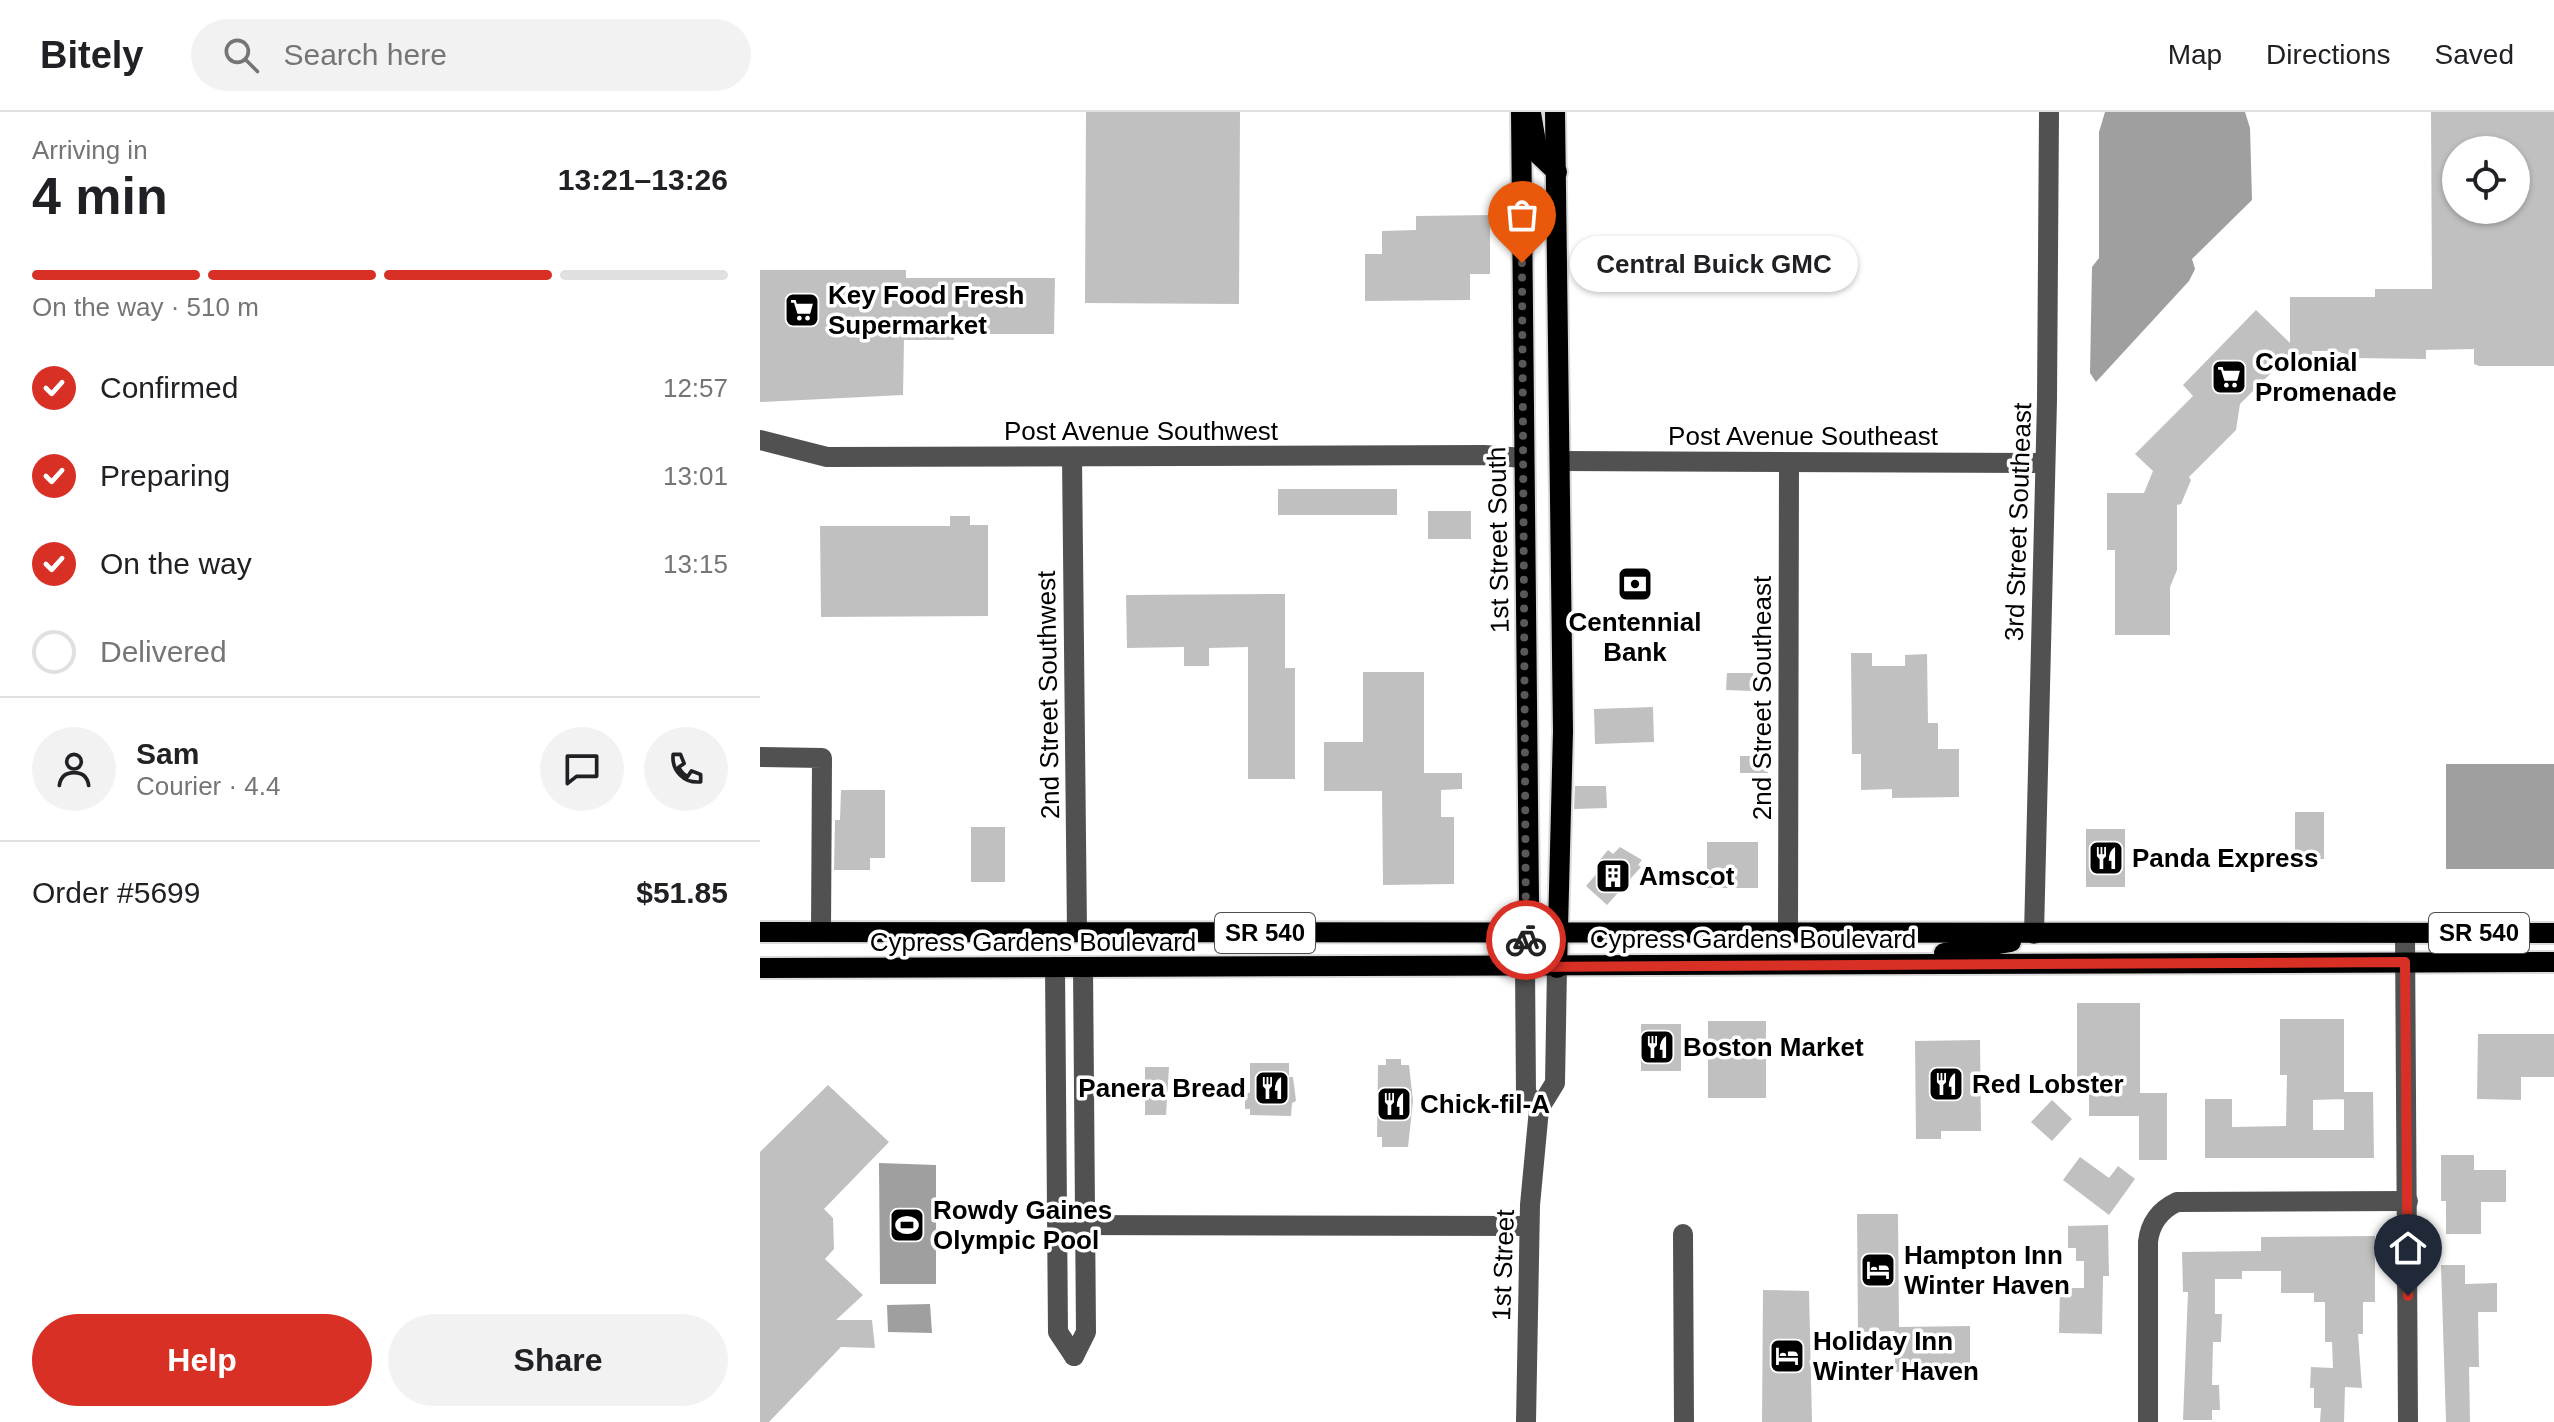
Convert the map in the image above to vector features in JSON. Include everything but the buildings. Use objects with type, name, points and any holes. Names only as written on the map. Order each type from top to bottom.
[{"type":"main road","name":"1st Street South","points":[[1521,112],[1525,967]]},
{"type":"main road","points":[[1531,112],[1538,154],[1557,172]]},
{"type":"main road","points":[[1555,112],[1563,758],[1557,968]]},
{"type":"main road","name":"Cypress Gardens Boulevard","points":[[760,932],[2554,933]]},
{"type":"main road","points":[[1797,965],[1808,948],[1890,943],[1908,934]]},
{"type":"main road","points":[[1902,964],[1921,957],[2005,945],[2034,934]]},
{"type":"main road","name":"Cypress Gardens Boulevard","points":[[760,968],[1557,968],[2554,960]]},
{"type":"street","name":"3rd Street Southeast","points":[[2034,934],[2045,463],[2049,112]]},
{"type":"street","name":"Post Avenue Southwest","points":[[760,440],[827,457],[1484,455],[1523,458]]},
{"type":"street","name":"2nd Street Southwest","points":[[1072,457],[1077,932]]},
{"type":"street","name":"Post Avenue Southeast","points":[[1560,461],[2045,463]]},
{"type":"street","name":"2nd Street Southeast","points":[[1788,934],[1789,463]]},
{"type":"street","points":[[760,757],[822,758],[821,932]]},
{"type":"street","points":[[2405,933],[2408,1422]]},
{"type":"street","points":[[1055,967],[1058,1332],[1074,1356],[1086,1332],[1083,967]]},
{"type":"street","name":"1st Street","points":[[1525,967],[1526,1093],[1539,1109]]},
{"type":"street","name":"1st Street","points":[[1526,1422],[1529,1226],[1539,1109],[1555,1083],[1557,968]]},
{"type":"street","points":[[2148,1422],[2149,1229],[2166,1207],[2177,1202],[2408,1201]]},
{"type":"street","points":[[1058,1225],[1529,1226]]},
{"type":"street","points":[[1683,1234],[1684,1422]]},
{"type":"shaded area","points":[[2105,112],[2245,112],[2250,128],[2252,200],[2192,259],[2195,269],[2189,281],[2096,382],[2090,373],[2092,267],[2099,258],[2099,132]]},
{"type":"shaded area","points":[[2446,764],[2554,764],[2554,869],[2446,869]]},
{"type":"shaded area","name":"Rowdy Gaines Olympic Pool","points":[[879,1163],[936,1165],[936,1284],[880,1284]]},
{"type":"shaded area","points":[[930,1304],[932,1333],[888,1332],[887,1305]]},
{"type":"way so far","points":[[1522,263],[1529,901],[1526,940]]},
{"type":"place","name":"Central Buick GMC","points":[[1522,263]]},
{"type":"place","name":"Key Food Fresh Supermarket","points":[[802,310]]},
{"type":"place","name":"Colonial Promenade","points":[[2229,377]]},
{"type":"place","name":"Centennial Bank","points":[[1635,584]]},
{"type":"place","name":"Panda Express","points":[[2106,858]]},
{"type":"place","name":"Amscot","points":[[1613,876]]},
{"type":"place","name":"Boston Market","points":[[1657,1047]]},
{"type":"place","name":"Red Lobster","points":[[1946,1084]]},
{"type":"place","name":"Panera Bread","points":[[1272,1088]]},
{"type":"place","name":"Chick-fil-A","points":[[1394,1104]]},
{"type":"place","name":"Rowdy Gaines Olympic Pool","points":[[907,1225]]},
{"type":"place","name":"Hampton Inn Winter Haven","points":[[1878,1270]]},
{"type":"place","name":"Holiday Inn Winter Haven","points":[[1787,1356]]},
{"type":"route","points":[[1526,940],[1525,967],[1557,968],[2405,962],[2408,1296]]}]
